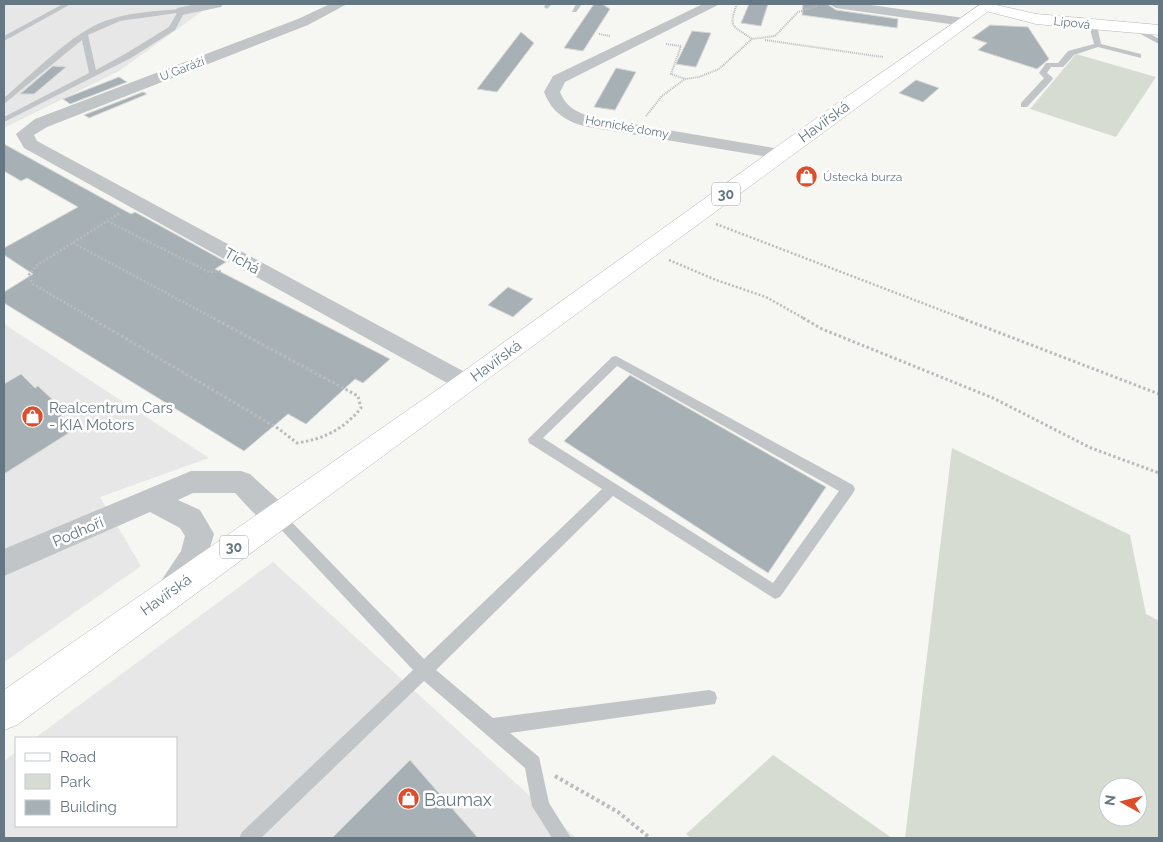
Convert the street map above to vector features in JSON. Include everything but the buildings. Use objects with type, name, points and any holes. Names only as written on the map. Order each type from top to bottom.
[{"type":"main road","name":"Havířská","points":[[4,712],[167,594],[466,383],[985,5]]},
{"type":"main road","name":"Lipová","points":[[985,5],[1036,19],[1159,30]]},
{"type":"street","points":[[182,11],[216,4]]},
{"type":"street","name":"U Garáží","points":[[25,134],[41,123],[294,26],[340,4]]},
{"type":"street","name":"Hornické domy","points":[[713,4],[559,79],[552,92],[557,106],[570,116],[588,122],[780,154]]},
{"type":"street","points":[[836,4],[964,22]]},
{"type":"street","name":"Tichá","points":[[25,134],[30,144],[466,383]]},
{"type":"street","name":"Podhoří","points":[[4,564],[191,482],[241,482],[277,516]]},
{"type":"street","points":[[151,500],[190,518],[200,534],[193,557],[167,594]]},
{"type":"lane","points":[[4,39],[68,4]]},
{"type":"lane","points":[[574,11],[579,4]]},
{"type":"lane","points":[[4,102],[84,34],[99,24],[126,16],[182,11]]},
{"type":"lane","points":[[4,120],[94,75],[172,28],[182,11]]},
{"type":"lane","points":[[1093,25],[1098,45]]},
{"type":"lane","points":[[1136,28],[1159,42]]},
{"type":"lane","points":[[84,34],[94,75]]},
{"type":"lane","points":[[1024,105],[1048,78],[1043,73],[1049,65],[1060,65],[1071,53],[1098,45],[1138,56]]},
{"type":"lane","points":[[616,360],[848,488],[775,592],[613,488],[534,439],[616,360]]},
{"type":"lane","points":[[248,838],[613,488]]},
{"type":"lane","points":[[277,516],[424,670],[533,763],[541,806],[562,838]]},
{"type":"lane","points":[[491,727],[709,698]]},
{"type":"path","points":[[737,4],[731,20],[732,26],[752,39],[910,61]]},
{"type":"path","points":[[765,40],[782,33],[797,13],[816,8],[818,4]]},
{"type":"path","points":[[638,130],[653,105],[662,96],[685,79],[699,77],[719,69],[752,39]]},
{"type":"path","points":[[73,243],[358,396],[361,408],[352,420],[337,433],[315,441],[297,442],[279,429],[33,284],[28,276],[36,266],[137,203]]},
{"type":"path","points":[[694,217],[1159,394]]},
{"type":"path","points":[[106,221],[209,272],[252,266]]},
{"type":"path","points":[[648,250],[716,280],[766,296],[822,330],[993,398],[1091,448],[1159,473]]},
{"type":"path","points":[[533,763],[618,812],[650,838]]},
{"type":"shaded area","points":[[4,4],[203,4],[201,12],[119,71],[4,128]]},
{"type":"shaded area","points":[[4,324],[209,458],[100,497],[141,566],[4,662]]},
{"type":"shaded area","points":[[273,562],[576,838],[4,838],[4,761],[15,753],[15,827],[178,827],[178,737],[36,737]]},
{"type":"green space","points":[[1076,54],[1156,77],[1116,137],[1030,109]]},
{"type":"green space","points":[[952,448],[1130,535],[1146,614],[1159,621],[1159,838],[905,838]]},
{"type":"green space","points":[[773,755],[892,838],[691,838],[686,834]]},
{"type":"place","name":"Ústecká burza","points":[[807,177]]},
{"type":"place","name":"Realcentrum Cars - KIA Motors","points":[[33,417]]},
{"type":"place","name":"Baumax","points":[[408,799]]}]
